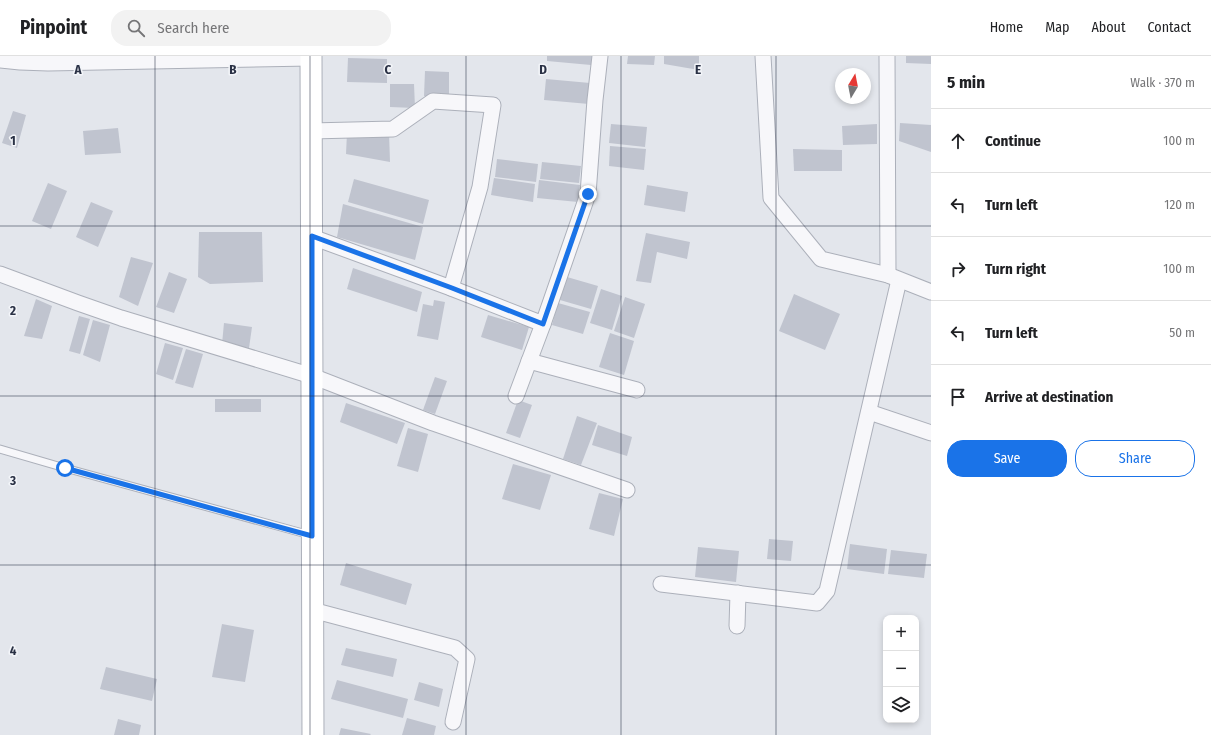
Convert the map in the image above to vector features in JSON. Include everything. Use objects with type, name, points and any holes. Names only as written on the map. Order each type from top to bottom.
[{"type":"main road","points":[[311,57],[313,735]]},
{"type":"street","points":[[516,396],[543,324],[588,194],[600,56]]},
{"type":"street","points":[[764,56],[771,198],[820,259],[894,277],[931,292]]},
{"type":"street","points":[[661,584],[817,603],[827,591],[869,412],[894,277],[887,56]]},
{"type":"street","points":[[0,60],[20,59],[48,63],[113,59],[311,57]]},
{"type":"street","points":[[311,131],[393,128],[432,101],[493,105],[480,187],[452,288]]},
{"type":"street","points":[[312,236],[452,288],[543,324]]},
{"type":"street","points":[[0,274],[121,318],[312,376],[433,423],[627,490]]},
{"type":"street","points":[[529,361],[637,390]]},
{"type":"street","points":[[869,412],[931,433]]},
{"type":"street","points":[[737,626],[738,593]]},
{"type":"street","points":[[312,610],[455,648],[467,658],[453,722]]},
{"type":"lane","points":[[0,449],[312,536]]},
{"type":"building","points":[[547,56],[592,56],[591,65],[547,61]]},
{"type":"building","points":[[628,56],[655,56],[654,65],[627,64]]},
{"type":"building","points":[[664,56],[699,56],[699,70],[664,64]]},
{"type":"building","points":[[906,56],[931,56],[931,64],[906,63]]},
{"type":"building","points":[[348,58],[387,59],[387,83],[347,82]]},
{"type":"building","points":[[425,71],[449,72],[449,98],[424,96]]},
{"type":"building","points":[[546,79],[590,83],[589,104],[544,100]]},
{"type":"building","points":[[390,84],[414,84],[415,108],[390,107]]},
{"type":"building","points":[[13,111],[26,115],[17,148],[2,143]]},
{"type":"building","points":[[900,123],[931,125],[931,152],[899,141]]},
{"type":"building","points":[[611,124],[647,127],[645,147],[609,143]]},
{"type":"building","points":[[877,124],[877,144],[843,145],[842,126]]},
{"type":"building","points":[[118,128],[121,153],[85,155],[83,131]]},
{"type":"building","points":[[389,132],[390,162],[346,154],[347,133]]},
{"type":"building","points":[[610,146],[646,149],[644,170],[609,166]]},
{"type":"building","points":[[793,149],[842,150],[842,171],[794,171]]},
{"type":"building","points":[[497,159],[538,164],[536,182],[495,177]]},
{"type":"building","points":[[542,162],[581,166],[579,183],[540,179]]},
{"type":"building","points":[[494,178],[535,184],[533,202],[491,195]]},
{"type":"building","points":[[354,179],[429,200],[423,224],[348,202]]},
{"type":"building","points":[[539,180],[580,185],[578,202],[537,198]]},
{"type":"building","points":[[48,183],[67,191],[51,229],[32,221]]},
{"type":"building","points":[[647,185],[688,192],[685,212],[644,205]]},
{"type":"building","points":[[91,202],[113,211],[98,247],[76,237]]},
{"type":"building","points":[[343,204],[423,227],[415,260],[337,237]]},
{"type":"building","points":[[199,232],[262,232],[263,282],[210,284],[198,277]]},
{"type":"building","points":[[646,233],[690,242],[687,259],[657,252],[651,283],[636,281]]},
{"type":"building","points":[[131,257],[153,263],[138,306],[119,297]]},
{"type":"building","points":[[353,268],[422,292],[417,312],[347,289]]},
{"type":"building","points":[[169,272],[187,279],[174,313],[156,307]]},
{"type":"building","points":[[567,277],[598,286],[591,309],[560,300]]},
{"type":"building","points":[[601,289],[622,296],[612,330],[590,323]]},
{"type":"building","points":[[794,294],[840,314],[825,350],[779,331]]},
{"type":"building","points":[[625,297],[645,304],[634,338],[614,331]]},
{"type":"building","points":[[36,299],[52,306],[42,339],[24,336]]},
{"type":"building","points":[[434,300],[445,302],[438,340],[417,336],[423,304],[433,306]]},
{"type":"building","points":[[558,303],[590,312],[583,334],[552,325]]},
{"type":"building","points":[[488,315],[529,327],[522,350],[481,337]]},
{"type":"building","points":[[79,316],[90,319],[80,354],[69,351]]},
{"type":"building","points":[[93,320],[110,325],[100,362],[83,355]]},
{"type":"building","points":[[224,323],[252,327],[249,348],[222,344]]},
{"type":"building","points":[[610,333],[634,341],[624,375],[599,367]]},
{"type":"building","points":[[165,343],[183,348],[173,380],[156,374]]},
{"type":"building","points":[[186,349],[203,354],[193,388],[175,383]]},
{"type":"building","points":[[435,377],[447,381],[435,414],[423,410]]},
{"type":"building","points":[[215,399],[261,399],[261,412],[215,412]]},
{"type":"building","points":[[518,400],[532,405],[520,438],[506,433]]},
{"type":"building","points":[[346,403],[405,423],[397,444],[340,422]]},
{"type":"building","points":[[577,416],[597,423],[581,465],[563,459]]},
{"type":"building","points":[[598,425],[632,437],[627,456],[592,445]]},
{"type":"building","points":[[408,428],[428,434],[418,472],[397,466]]},
{"type":"building","points":[[513,464],[551,475],[540,510],[502,499]]},
{"type":"building","points":[[599,493],[623,499],[614,536],[589,529]]},
{"type":"building","points":[[769,539],[793,541],[791,561],[767,559]]},
{"type":"building","points":[[850,544],[887,549],[884,574],[847,569]]},
{"type":"building","points":[[698,547],[739,551],[736,582],[695,577]]},
{"type":"building","points":[[891,550],[927,554],[924,578],[888,574]]},
{"type":"building","points":[[346,563],[412,584],[406,605],[340,585]]},
{"type":"building","points":[[222,624],[254,630],[245,682],[212,677]]},
{"type":"building","points":[[346,648],[397,659],[393,677],[341,665]]},
{"type":"building","points":[[106,667],[157,679],[152,701],[100,689]]},
{"type":"building","points":[[337,680],[408,699],[403,718],[331,699]]},
{"type":"building","points":[[419,682],[443,689],[439,707],[414,700]]},
{"type":"building","points":[[407,718],[436,726],[434,735],[402,735]]},
{"type":"building","points":[[118,719],[141,725],[139,735],[114,735]]},
{"type":"building","points":[[341,728],[371,734],[339,735]]},
{"type":"route","points":[[65,468],[312,536],[312,236],[452,288],[543,324],[588,194]]}]
